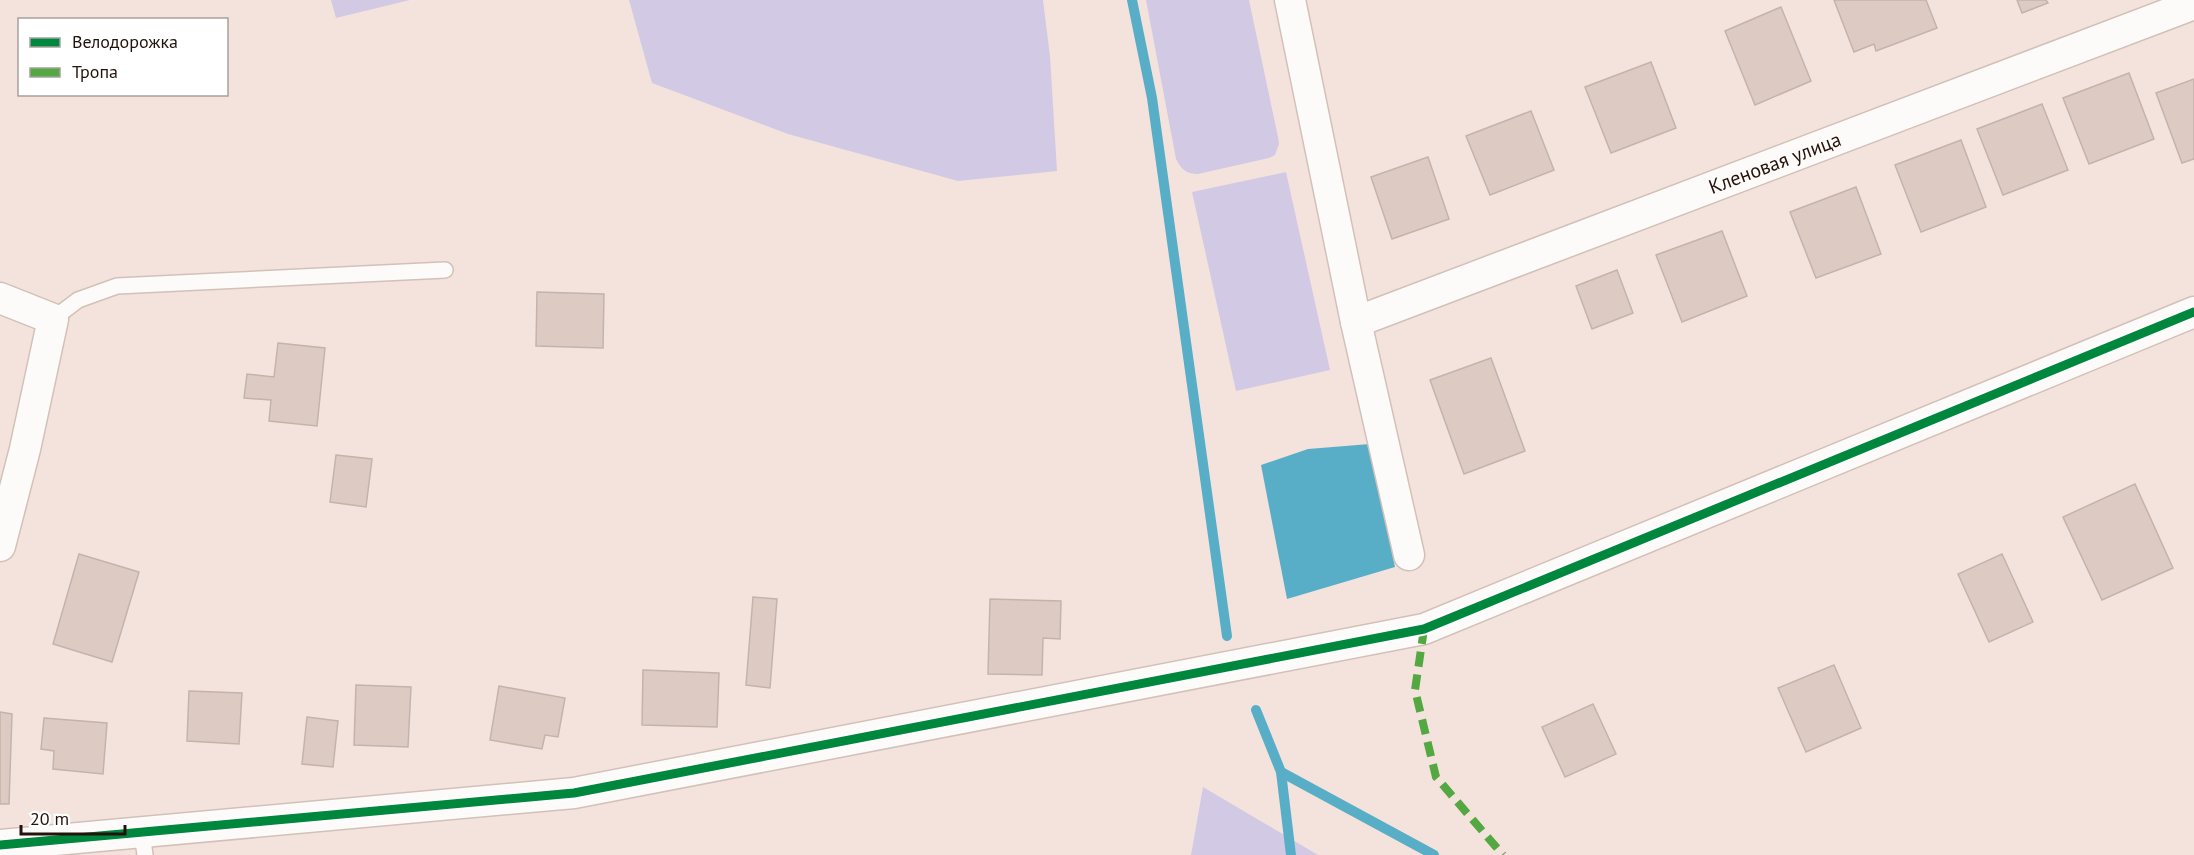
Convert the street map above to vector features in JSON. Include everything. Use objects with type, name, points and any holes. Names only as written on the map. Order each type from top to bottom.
[{"type":"street","points":[[1290,0],[1356,322],[1409,555]]},
{"type":"street","name":"Кленовая улица","points":[[1356,322],[2194,4]]},
{"type":"street","points":[[0,298],[53,319],[25,449],[0,546]]},
{"type":"street","points":[[0,845],[143,844],[573,793],[1424,629],[2194,312]]},
{"type":"lane","points":[[53,319],[78,300],[117,286],[445,270]]},
{"type":"shaded area","points":[[331,0],[410,0],[336,18]]},
{"type":"shaded area","points":[[629,0],[1043,0],[1050,56],[1057,171],[958,181],[788,134],[652,83]]},
{"type":"shaded area","points":[[1146,0],[1249,0],[1278,137],[1279,144],[1275,155],[1198,174],[1187,172],[1182,168],[1176,159]]},
{"type":"shaded area","points":[[1286,172],[1330,370],[1236,391],[1192,192]]},
{"type":"shaded area","points":[[1203,787],[1318,855],[1191,855]]},
{"type":"water","points":[[1370,444],[1395,567],[1287,599],[1261,465],[1308,449]]},
{"type":"building","points":[[1834,0],[1926,0],[1937,28],[1876,51],[1874,44],[1854,52]]},
{"type":"building","points":[[2017,0],[2046,0],[2048,3],[2022,13]]},
{"type":"building","points":[[1781,7],[1811,81],[1755,105],[1725,31]]},
{"type":"building","points":[[1651,62],[1676,128],[1611,153],[1585,87]]},
{"type":"building","points":[[2129,73],[2154,139],[2089,164],[2063,98]]},
{"type":"building","points":[[2194,79],[2194,159],[2182,163],[2156,93]]},
{"type":"building","points":[[2042,104],[2068,170],[2003,195],[1977,129]]},
{"type":"building","points":[[1531,111],[1554,170],[1490,195],[1466,136]]},
{"type":"building","points":[[1961,140],[1986,207],[1921,232],[1895,165]]},
{"type":"building","points":[[1428,157],[1449,219],[1392,239],[1371,177]]},
{"type":"building","points":[[1856,187],[1881,254],[1816,278],[1790,212]]},
{"type":"building","points":[[1722,231],[1747,296],[1682,322],[1656,255]]},
{"type":"building","points":[[1617,270],[1633,313],[1592,329],[1576,286]]},
{"type":"building","points":[[537,292],[604,294],[603,348],[536,346]]},
{"type":"building","points":[[278,343],[325,348],[317,426],[269,421],[271,400],[244,398],[247,374],[274,377]]},
{"type":"building","points":[[1491,358],[1525,451],[1464,474],[1430,380]]},
{"type":"building","points":[[336,455],[372,459],[366,507],[330,502]]},
{"type":"building","points":[[2135,484],[2173,568],[2102,600],[2063,517]]},
{"type":"building","points":[[79,554],[139,572],[112,662],[53,644]]},
{"type":"building","points":[[2002,554],[2033,622],[1989,642],[1958,574]]},
{"type":"building","points":[[753,597],[777,599],[770,688],[746,685]]},
{"type":"building","points":[[990,599],[1061,601],[1060,639],[1043,638],[1042,675],[988,674]]},
{"type":"building","points":[[1834,665],[1861,728],[1806,752],[1778,688]]},
{"type":"building","points":[[643,670],[719,673],[717,727],[642,725]]},
{"type":"building","points":[[356,685],[411,687],[408,747],[354,745]]},
{"type":"building","points":[[499,686],[565,698],[558,737],[545,735],[542,749],[490,740]]},
{"type":"building","points":[[189,691],[242,693],[239,744],[187,741]]},
{"type":"building","points":[[1593,704],[1616,754],[1565,777],[1542,727]]},
{"type":"building","points":[[0,712],[12,714],[9,804],[0,804]]},
{"type":"building","points":[[307,717],[338,721],[333,767],[302,764]]},
{"type":"building","points":[[44,718],[107,723],[103,774],[53,769],[54,751],[41,749]]},
{"type":"waterway","points":[[1132,0],[1152,98],[1227,636]]},
{"type":"waterway","points":[[1256,710],[1281,772],[1291,855]]},
{"type":"waterway","points":[[1281,772],[1434,855]]},
{"type":"marked path","points":[[1424,629],[1415,690],[1436,777],[1503,855]]},
{"type":"cycle path","points":[[0,845],[574,793],[1424,629],[2194,312]]}]
